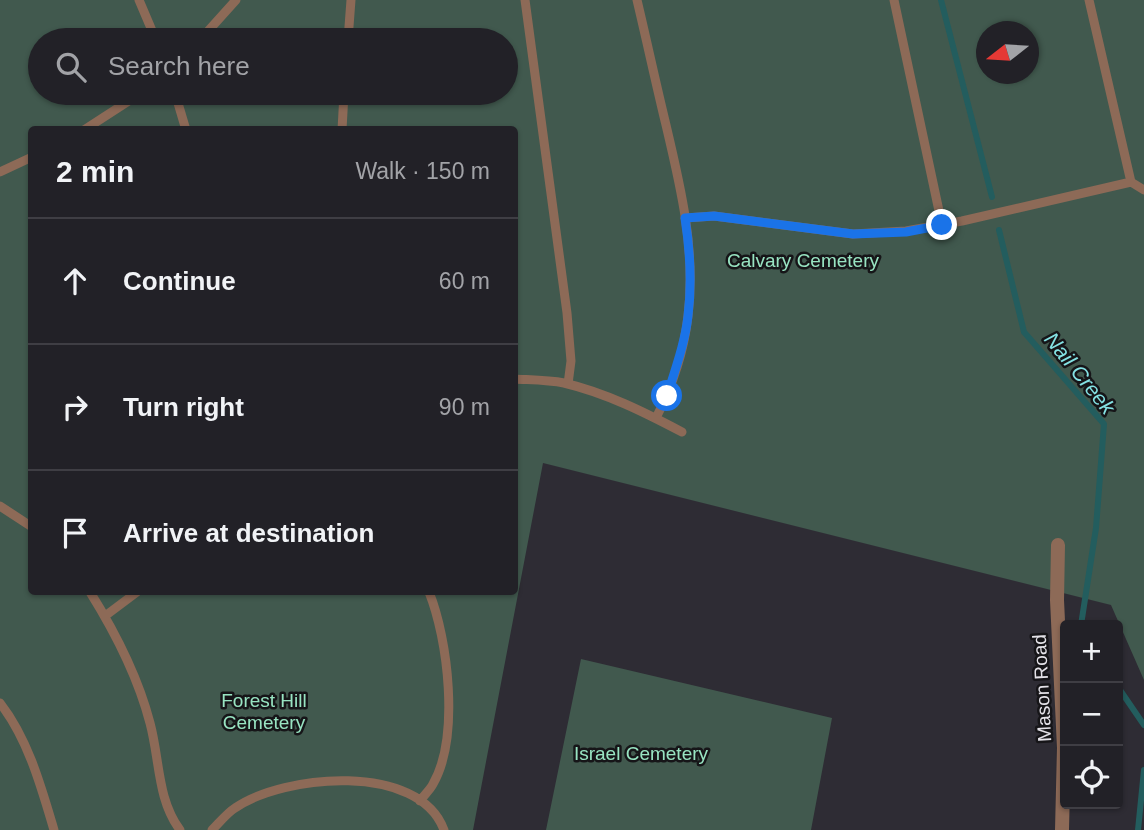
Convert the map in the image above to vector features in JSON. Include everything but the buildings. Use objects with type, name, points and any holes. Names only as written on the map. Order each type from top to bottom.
[{"type":"street","name":"Mason Road","points":[[1058,545],[1057,600],[1064,748],[1062,830]]},
{"type":"lane","points":[[139,0],[151,28]]},
{"type":"lane","points":[[211,28],[236,0]]},
{"type":"lane","points":[[349,28],[351,0]]},
{"type":"lane","points":[[525,0],[567,313],[571,361],[568,384]]},
{"type":"lane","points":[[637,0],[681,187],[690,247],[688,316],[667,396],[656,418]]},
{"type":"lane","points":[[894,0],[942,225]]},
{"type":"lane","points":[[1089,0],[1131,182]]},
{"type":"lane","points":[[91,126],[123,105]]},
{"type":"lane","points":[[179,105],[185,126]]},
{"type":"lane","points":[[342,126],[343,105]]},
{"type":"lane","points":[[0,172],[28,159]]},
{"type":"lane","points":[[685,218],[714,216],[853,234],[906,232],[1131,182],[1144,190]]},
{"type":"lane","points":[[518,379],[568,384],[634,407],[682,432]]},
{"type":"lane","points":[[0,506],[28,524]]},
{"type":"lane","points":[[92,595],[105,616],[139,691],[150,724],[169,815],[180,830]]},
{"type":"lane","points":[[105,616],[133,595]]},
{"type":"lane","points":[[420,801],[434,783],[447,735],[446,662],[442,628],[430,595]]},
{"type":"lane","points":[[0,703],[24,744],[41,786],[54,830]]},
{"type":"lane","points":[[212,830],[236,808],[264,794],[295,785],[325,781],[395,787],[420,801],[439,817],[444,830]]},
{"type":"green space","name":"Calvary Cemetery","points":[[0,0],[1144,0],[1144,680],[1123,632],[1123,620],[1118,620],[1111,605],[543,463],[518,594],[518,126],[28,126],[28,595],[518,595],[473,830],[0,830]]},
{"type":"green space","name":"Israel Cemetery","points":[[581,659],[832,718],[811,830],[546,830]]},
{"type":"waterway","name":"Nail Creek","points":[[941,0],[992,197]]},
{"type":"waterway","name":"Nail Creek","points":[[999,230],[1024,332],[1104,424],[1096,528],[1082,620]]},
{"type":"waterway","name":"Nail Creek","points":[[1123,694],[1144,725]]},
{"type":"waterway","name":"Nail Creek","points":[[1138,830],[1144,770]]},
{"type":"route","points":[[667,396],[688,316],[690,247],[685,218],[714,216],[820,232],[853,234],[906,232],[942,225]]},
{"type":"park label","name":"Forest Hill Cemetery","points":[[264,711]]}]
